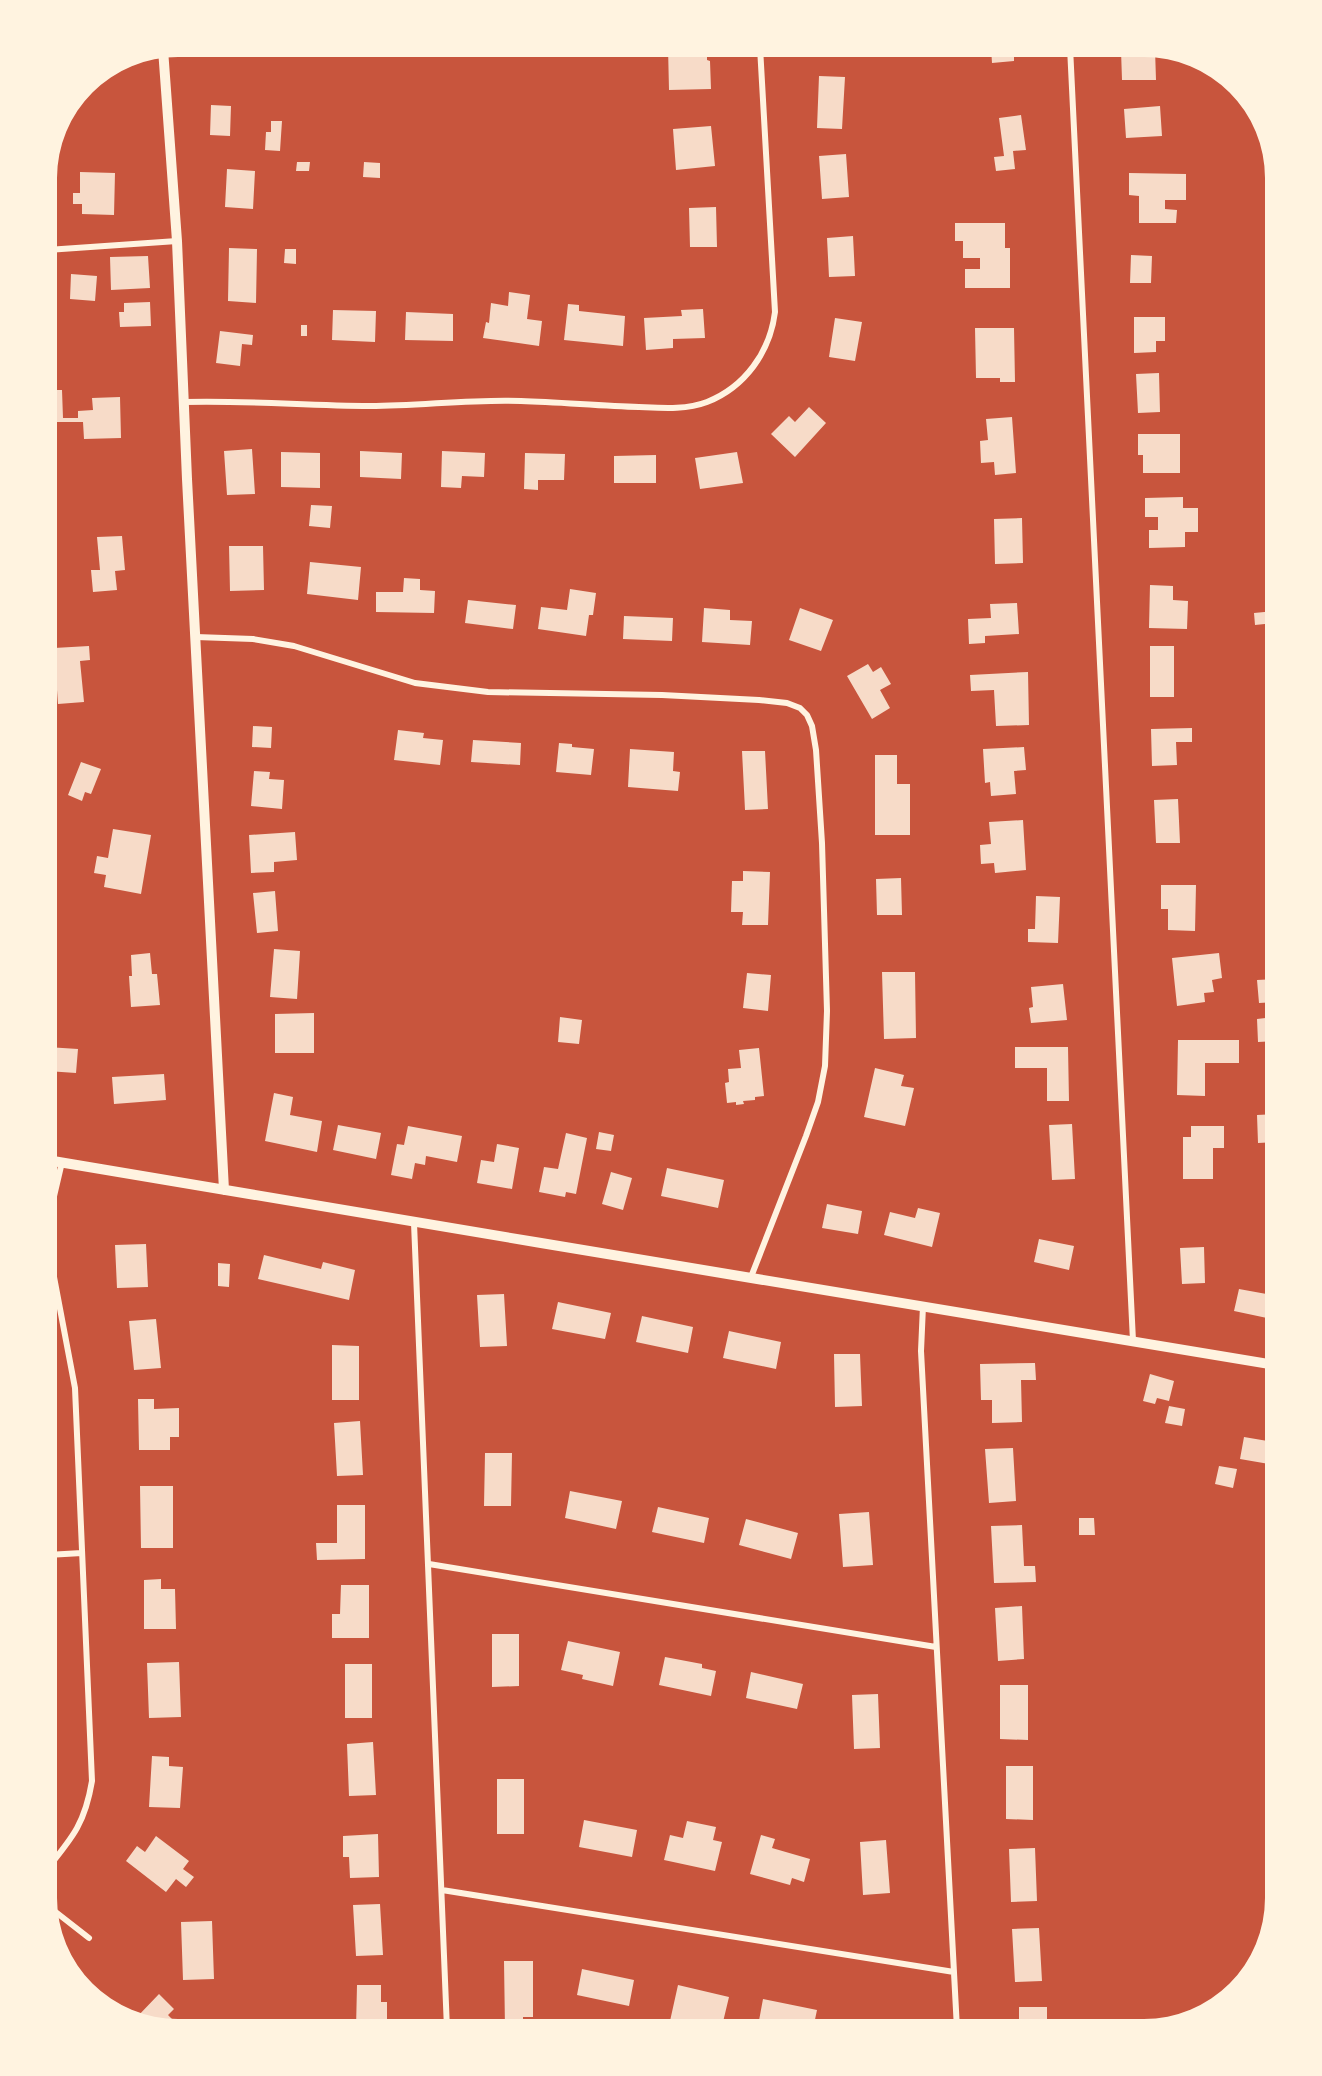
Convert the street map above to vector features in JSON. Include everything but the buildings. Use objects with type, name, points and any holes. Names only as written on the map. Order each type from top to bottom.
[{"type":"street","points":[[184,402],[235,401],[372,406],[448,401],[521,401],[677,408],[706,402],[727,392],[746,376],[760,357],[770,336],[775,312],[761,57]]},
{"type":"street","points":[[1070,57],[1133,1341]]},
{"type":"street","points":[[164,58],[177,241],[224,1191]]},
{"type":"street","points":[[57,249],[177,241]]},
{"type":"street","points":[[196,637],[253,639],[294,645],[415,683],[488,692],[662,695],[759,700],[788,703],[800,708],[807,716],[812,726],[816,750],[822,843],[827,1011],[825,1066],[818,1102],[751,1277]]},
{"type":"street","points":[[57,1161],[414,1223],[923,1305],[1265,1363]]},
{"type":"street","points":[[57,1183],[62,1162]]},
{"type":"street","points":[[414,1223],[447,2019]]},
{"type":"street","points":[[57,1293],[75,1388],[92,1781],[84,1816],[73,1837],[57,1856]]},
{"type":"street","points":[[923,1305],[921,1351],[956,2019]]},
{"type":"street","points":[[57,1554],[82,1553]]},
{"type":"street","points":[[429,1564],[936,1647]]},
{"type":"street","points":[[442,1890],[954,1972]]},
{"type":"street","points":[[58,1914],[89,1938]]}]
